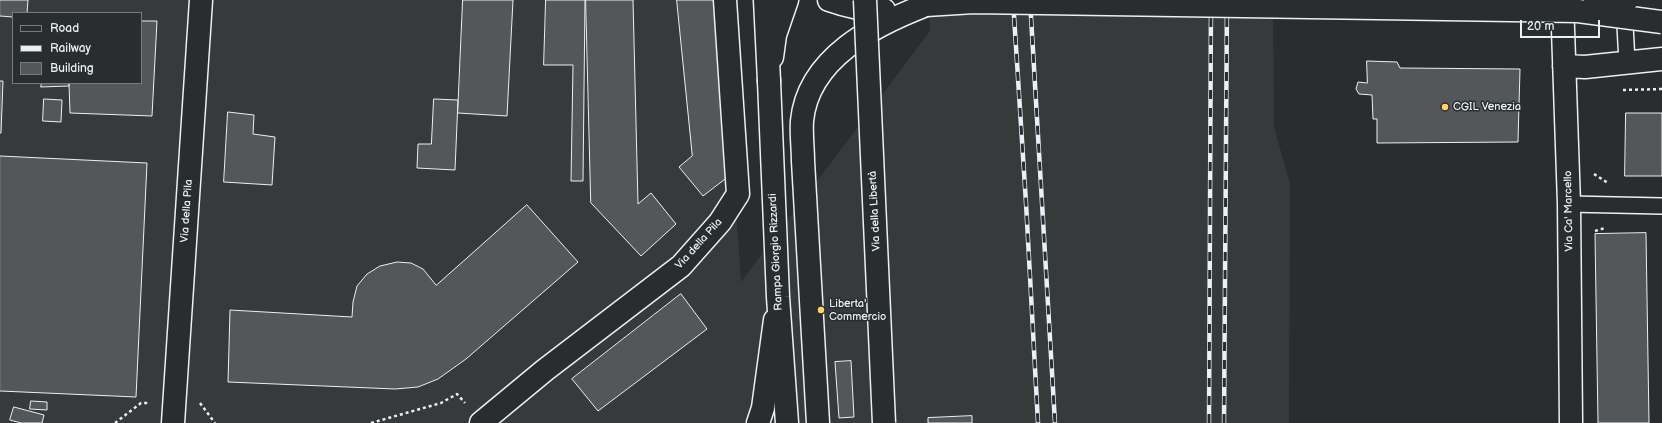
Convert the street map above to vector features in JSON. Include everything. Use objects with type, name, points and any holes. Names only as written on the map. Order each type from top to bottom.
[{"type":"main road","name":"Via della Pila","points":[[173,423],[201,0]]},
{"type":"main road","name":"Via della Pila","points":[[475,415],[545,370],[681,266],[720,222],[738,194],[725,0]]},
{"type":"main road","name":"Rampa Giorgio Rizzardi","points":[[765,0],[778,297],[787,423]]},
{"type":"main road","name":"Rampa Giorgio Rizzardi","points":[[768,81],[775,35],[787,0]]},
{"type":"main road","points":[[829,0],[854,7],[876,10],[974,2],[1570,5],[1626,0]]},
{"type":"main road","name":"Via della Libertà","points":[[865,0],[884,423]]},
{"type":"main road","points":[[818,423],[803,161],[802,121],[805,107],[818,75],[832,60],[884,22],[926,5]]},
{"type":"main road","points":[[1570,5],[1662,22]]},
{"type":"main road","name":"Via Ca' Marcello","points":[[1570,5],[1564,66],[1569,204],[1571,423]]},
{"type":"main road","points":[[1564,66],[1585,67],[1662,59]]},
{"type":"main road","points":[[758,423],[763,408],[778,297]]},
{"type":"lane","points":[[1626,0],[1627,62]]},
{"type":"lane","points":[[1569,204],[1662,206]]},
{"type":"path","points":[[371,423],[441,403],[457,394],[475,415]]},
{"type":"shaded area","points":[[0,0],[722,0],[741,282],[930,31],[929,0],[1273,0],[1274,127],[1290,184],[1289,423],[0,423]]},
{"type":"building","points":[[0,0],[28,0],[27,12],[12,12],[12,17],[0,16]]},
{"type":"building","points":[[463,0],[513,0],[507,116],[458,113]]},
{"type":"building","points":[[546,0],[585,0],[583,181],[571,181],[573,65],[544,65]]},
{"type":"building","points":[[586,0],[633,0],[638,204],[651,193],[676,224],[641,256],[591,203]]},
{"type":"building","points":[[677,0],[718,0],[729,176],[703,196],[679,167],[692,156]]},
{"type":"building","points":[[142,21],[157,21],[152,116],[70,113],[69,84],[142,84]]},
{"type":"building","name":"CGIL Venezia","points":[[1367,61],[1397,62],[1400,68],[1520,69],[1518,142],[1377,143],[1377,119],[1373,119],[1372,95],[1359,94],[1356,89],[1358,82],[1367,83]]},
{"type":"building","points":[[0,81],[3,81],[1,133],[0,133]]},
{"type":"building","points":[[42,84],[69,84],[69,86],[41,87]]},
{"type":"building","points":[[44,99],[62,100],[61,122],[43,121]]},
{"type":"building","points":[[434,99],[458,100],[455,170],[417,168],[418,144],[431,144]]},
{"type":"building","points":[[228,112],[254,115],[253,134],[275,137],[272,185],[224,182]]},
{"type":"building","points":[[1626,113],[1662,113],[1662,176],[1625,176]]},
{"type":"building","points":[[0,156],[147,163],[136,397],[0,391]]},
{"type":"building","points":[[527,205],[578,262],[466,359],[438,379],[418,387],[395,389],[228,382],[230,310],[352,317],[353,302],[357,286],[367,274],[380,266],[397,262],[411,263],[423,269],[436,285]]},
{"type":"building","points":[[1646,233],[1649,423],[1598,423],[1595,234]]},
{"type":"building","points":[[681,294],[707,329],[598,411],[572,379]]},
{"type":"building","points":[[851,361],[854,417],[839,418],[835,362]]},
{"type":"building","points":[[31,401],[47,402],[47,410],[30,409]]},
{"type":"building","points":[[14,407],[44,415],[42,423],[21,423],[10,420]]},
{"type":"building","points":[[972,416],[972,423],[928,423],[928,418]]},
{"type":"railway","points":[[1013,0],[1038,423]]},
{"type":"railway","points":[[1030,0],[1055,423]]},
{"type":"railway","points":[[1209,423],[1211,0]]},
{"type":"railway","points":[[1224,423],[1227,0]]},
{"type":"place","name":"CGIL Venezia","points":[[1445,107]]},
{"type":"place","name":"Liberta' Commercio","points":[[821,310]]}]
